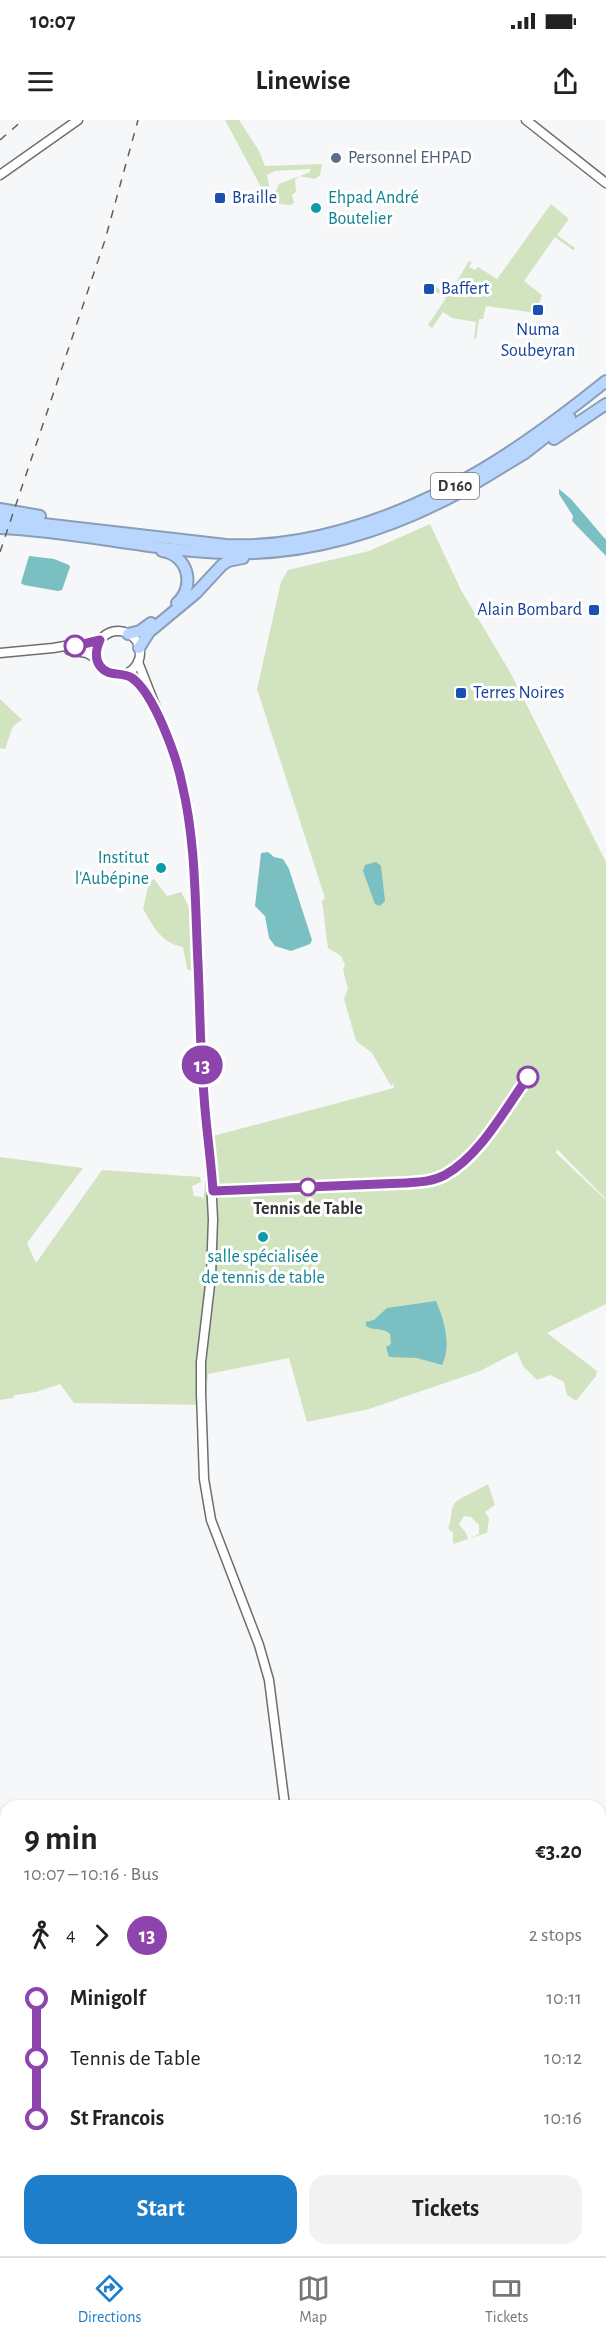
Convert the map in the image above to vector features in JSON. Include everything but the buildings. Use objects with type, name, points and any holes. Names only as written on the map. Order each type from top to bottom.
[{"type":"highway","name":"D 160","points":[[466,484],[477,469],[513,448],[606,374]]},
{"type":"highway","name":"D 160","points":[[0,528],[237,546],[304,540],[382,518],[466,484],[530,440],[606,381]]},
{"type":"highway","name":"D 160","points":[[0,519],[225,553],[260,553],[306,547],[356,534],[414,514],[525,453],[606,390]]},
{"type":"highway","name":"D 160","points":[[466,484],[486,481],[606,404]]},
{"type":"highway","points":[[0,509],[140,531],[154,549],[168,552],[181,561],[188,576],[187,590],[179,601],[145,628],[128,634]]},
{"type":"highway","points":[[0,513],[40,516]]},
{"type":"highway","points":[[139,648],[149,632],[196,593],[222,565],[237,558],[251,557],[260,553]]},
{"type":"street","points":[[0,175],[78,120]]},
{"type":"street","points":[[526,120],[606,183]]},
{"type":"street","points":[[0,653],[53,648],[100,640],[115,632],[128,634],[137,642],[138,662],[177,760],[187,801],[193,862],[204,1097],[213,1191],[212,1260],[201,1362],[201,1410],[207,1502],[211,1520],[259,1645],[269,1680],[284,1800]]},
{"type":"street","points":[[100,640],[96,653],[100,666],[108,673],[124,674],[133,678],[142,688],[160,720]]},
{"type":"street","points":[[53,648],[87,652],[97,659]]},
{"type":"street","points":[[124,674],[135,667],[138,662]]},
{"type":"green space","points":[[225,120],[239,120],[259,151],[265,166],[322,164],[320,175],[315,179],[299,176],[310,172],[310,169],[275,171],[267,175],[270,190],[262,189]]},
{"type":"green space","points":[[299,176],[295,180],[296,192],[292,195],[294,203],[279,204],[273,198],[279,184]]},
{"type":"green space","points":[[551,204],[569,219],[557,235],[575,248],[573,250],[555,237],[524,281],[542,295],[536,313],[486,306],[483,319],[479,319],[476,339],[474,339],[476,322],[452,318],[443,312],[432,328],[428,325],[446,298],[430,288],[432,285],[452,296],[454,290],[452,289],[469,261],[472,262],[469,267],[475,270],[478,267],[497,279]]},
{"type":"green space","points":[[430,524],[461,590],[510,672],[606,862],[606,1199],[557,1149],[556,1153],[606,1200],[606,1304],[547,1333],[597,1371],[596,1376],[576,1401],[567,1395],[564,1382],[550,1375],[537,1380],[523,1366],[517,1352],[480,1371],[369,1409],[307,1422],[289,1358],[208,1374],[205,1405],[74,1403],[60,1384],[0,1400],[0,1157],[83,1168],[27,1243],[36,1263],[102,1170],[200,1177],[201,1182],[192,1186],[194,1196],[202,1197],[203,1200],[213,1136],[394,1088],[393,1083],[391,1086],[372,1053],[356,1041],[344,999],[348,989],[343,970],[345,965],[341,956],[328,948],[322,901],[325,898],[257,689],[281,582],[288,570],[369,551]]},
{"type":"green space","points":[[0,699],[22,720],[13,726],[5,749],[0,748]]},
{"type":"green space","points":[[154,879],[167,896],[181,892],[189,907],[192,971],[187,969],[183,947],[163,938],[143,909],[149,883]]},
{"type":"green space","points":[[488,1484],[495,1505],[485,1512],[489,1519],[487,1533],[471,1538],[479,1534],[479,1525],[471,1517],[464,1516],[459,1524],[468,1539],[453,1544],[453,1533],[448,1528],[454,1504]]},
{"type":"water","points":[[559,489],[571,499],[606,540],[606,556],[572,521],[573,516],[559,494]]},
{"type":"water","points":[[29,556],[54,559],[69,565],[62,590],[21,583]]},
{"type":"water","points":[[268,852],[274,857],[283,859],[289,869],[312,940],[310,944],[291,951],[275,946],[269,938],[265,916],[255,906],[261,853]]},
{"type":"water","points":[[376,862],[381,866],[385,901],[380,906],[375,904],[363,871],[365,865]]},
{"type":"water","points":[[436,1301],[442,1316],[447,1341],[442,1365],[417,1358],[389,1357],[386,1347],[391,1344],[390,1334],[384,1330],[366,1326],[366,1322],[374,1320],[387,1308]]},
{"type":"railway","points":[[0,140],[23,120]]},
{"type":"railway","points":[[0,552],[105,240],[138,120]]},
{"type":"bus line","name":"13","points":[[75,646],[100,640],[96,653],[100,666],[113,675],[124,674],[133,678],[142,688],[160,720],[177,760],[187,801],[191,831],[204,1097],[213,1191],[404,1183],[429,1181],[444,1176],[473,1154],[528,1077]]},
{"type":"place","name":"Personnel EHPAD","points":[[336,158]]},
{"type":"place","name":"Braille","points":[[220,198]]},
{"type":"place","name":"Ehpad André Boutelier","points":[[316,208]]},
{"type":"place","name":"Baffert","points":[[429,289]]},
{"type":"place","name":"Numa Soubeyran","points":[[538,310]]},
{"type":"place","name":"Alain Bombard","points":[[594,610]]},
{"type":"place","name":"Terres Noires","points":[[461,693]]},
{"type":"place","name":"Institut l'Aubépine","points":[[161,868]]},
{"type":"place","name":"Tennis de Table","points":[[308,1187]]},
{"type":"place","name":"salle spécialisée de tennis de table","points":[[263,1237]]}]
